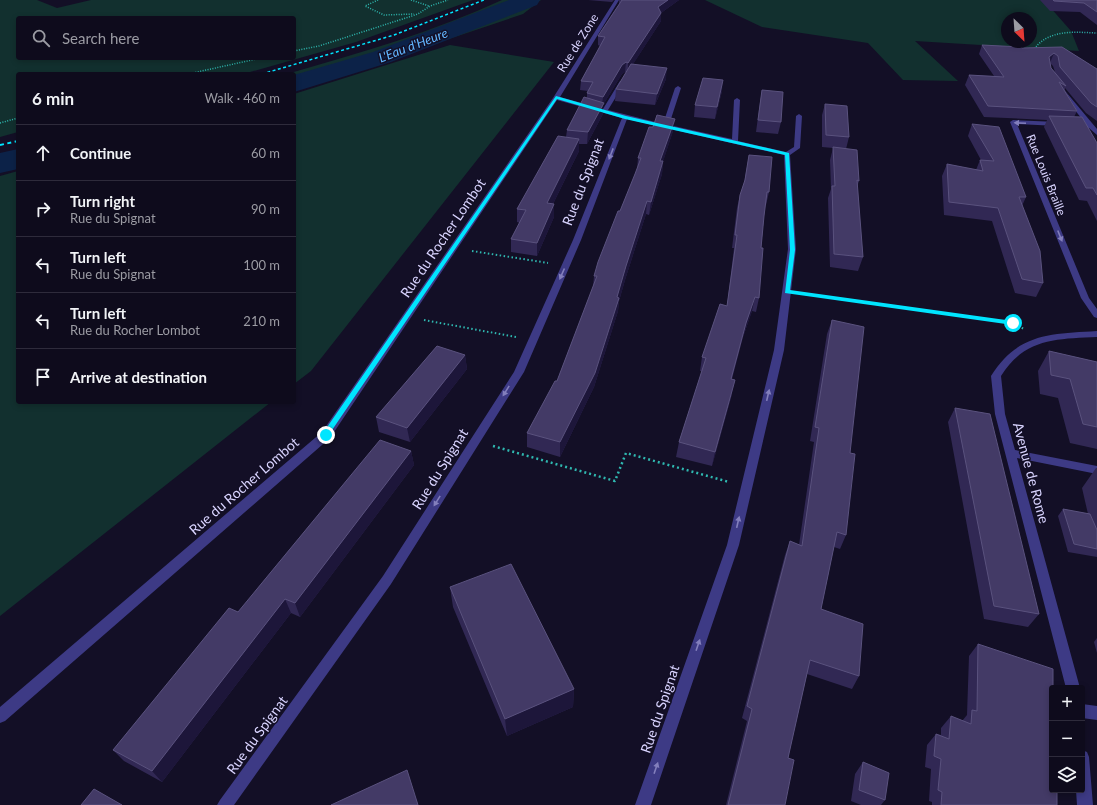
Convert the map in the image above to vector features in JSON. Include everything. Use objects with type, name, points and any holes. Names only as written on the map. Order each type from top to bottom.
[{"type":"street","name":"Rue de Zone","points":[[556,98],[617,0]]},
{"type":"street","points":[[604,112],[626,75]]},
{"type":"street","points":[[666,127],[678,88]]},
{"type":"street","points":[[1061,90],[1097,133]]},
{"type":"street","points":[[556,98],[604,112],[787,154],[797,148],[799,116]]},
{"type":"street","name":"Rue du Rocher Lombot","points":[[0,716],[326,435],[556,98]]},
{"type":"street","points":[[735,142],[737,100]]},
{"type":"street","name":"Rue du Spignat","points":[[225,805],[387,580],[519,372],[566,266],[625,117]]},
{"type":"street","name":"Rue Louis Braille","points":[[1091,126],[1013,122],[1085,298],[1097,315]]},
{"type":"street","name":"Rue du Spignat","points":[[643,805],[733,545],[779,350],[792,250],[787,154]]},
{"type":"street","name":"Avenue de Rome","points":[[1072,685],[1000,414],[996,376],[1009,358],[1025,346],[1042,338],[1097,334]]},
{"type":"street","points":[[1011,453],[1097,470]]},
{"type":"street","points":[[1085,711],[1097,713]]},
{"type":"street","points":[[1084,793],[1085,805]]},
{"type":"path","points":[[378,0],[365,6],[384,15],[418,14]]},
{"type":"path","points":[[411,0],[430,6]]},
{"type":"path","points":[[296,51],[319,46],[418,14],[430,6],[448,0]]},
{"type":"path","points":[[1032,52],[1036,44],[1057,34],[1068,32],[1097,33]]},
{"type":"path","points":[[197,72],[252,60]]},
{"type":"path","points":[[0,123],[16,119]]},
{"type":"path","points":[[454,248],[566,266]]},
{"type":"path","points":[[787,292],[1013,323],[1042,338]]},
{"type":"path","points":[[406,317],[533,340]]},
{"type":"path","points":[[475,441],[615,481],[626,453],[747,487]]},
{"type":"green space","points":[[0,0],[37,0],[57,8],[91,0],[473,0],[356,42],[296,59],[296,16],[16,16],[16,60],[292,60],[250,72],[16,72],[16,133],[0,137]]},
{"type":"green space","points":[[502,0],[541,0],[523,14],[446,40],[362,59],[296,78],[296,72],[294,72],[369,50],[476,12]]},
{"type":"green space","points":[[705,0],[1080,0],[1049,6],[1071,31],[1079,51],[1030,48],[1037,48],[1037,12],[1001,12],[1001,46],[915,41],[958,81],[903,80],[868,43],[762,27]]},
{"type":"green space","points":[[450,45],[554,62],[311,371],[296,382],[296,93]]},
{"type":"green space","points":[[16,172],[16,404],[268,404],[0,616],[0,176]]},
{"type":"building","points":[[622,0],[668,0],[658,7],[661,13],[628,63],[626,62],[622,65],[603,97],[587,93],[593,82],[581,81],[605,37],[598,36]]},
{"type":"building","points":[[1053,0],[1097,0],[1097,12],[1084,3]]},
{"type":"building","points":[[982,45],[1001,46],[1001,48],[1062,47],[1097,69],[1097,107],[1091,103],[1060,67],[1058,56],[1054,53],[1049,57],[1051,68],[1066,86],[1059,82],[1077,111],[988,106],[969,75],[1004,77]]},
{"type":"building","points":[[631,64],[667,68],[657,94],[616,89]]},
{"type":"building","points":[[703,78],[723,80],[717,107],[695,105]]},
{"type":"building","points":[[762,90],[783,92],[781,122],[758,120]]},
{"type":"building","points":[[584,97],[604,103],[588,132],[567,130]]},
{"type":"building","points":[[825,104],[847,106],[849,137],[826,135]]},
{"type":"building","points":[[657,115],[675,119],[660,161],[663,161],[651,202],[647,201],[626,266],[617,297],[619,298],[595,373],[560,442],[527,433],[555,381],[557,381],[597,276],[594,276],[598,262],[618,211],[620,211],[635,174],[641,158],[638,158],[649,127],[653,127]]},
{"type":"building","points":[[1049,116],[1082,117],[1097,143],[1097,195],[1093,188],[1086,188]]},
{"type":"building","points":[[972,124],[999,127],[1026,197],[1019,197],[1040,251],[1043,283],[1022,279],[998,208],[949,202],[947,164],[983,171],[980,160],[994,161]]},
{"type":"building","points":[[558,136],[579,139],[547,203],[554,204],[537,243],[511,239],[526,210],[517,209]]},
{"type":"building","points":[[833,147],[857,150],[859,181],[857,180],[863,257],[834,254],[832,186],[835,186]]},
{"type":"building","points":[[749,155],[772,157],[769,192],[767,192],[761,248],[763,248],[759,298],[755,297],[746,323],[731,379],[735,380],[715,452],[679,442],[706,358],[702,357],[720,304],[727,306],[737,235],[735,235],[740,195],[745,180]]},
{"type":"building","points":[[832,320],[864,327],[850,453],[855,454],[846,535],[837,532],[821,609],[863,624],[859,676],[810,660],[788,758],[794,760],[785,805],[728,805],[752,709],[747,706],[790,541],[802,546],[819,428],[815,427]]},
{"type":"building","points":[[437,346],[465,355],[407,428],[376,417]]},
{"type":"building","points":[[1049,351],[1097,362],[1097,427],[1083,424],[1070,379],[1051,375]]},
{"type":"building","points":[[955,408],[990,414],[1039,614],[994,606]]},
{"type":"building","points":[[380,440],[411,451],[295,603],[285,599],[152,771],[113,750],[229,608],[238,612]]},
{"type":"building","points":[[1063,509],[1090,514],[1097,530],[1097,549],[1074,544]]},
{"type":"building","points":[[511,564],[574,689],[505,719],[450,587]]},
{"type":"building","points":[[978,644],[1053,669],[1053,685],[1049,685],[1049,793],[1057,793],[1057,805],[941,805],[942,792],[938,790],[941,759],[934,756],[936,734],[949,739],[951,716],[971,724],[972,710],[977,711]]},
{"type":"building","points":[[863,762],[889,773],[885,800],[859,790]]},
{"type":"building","points":[[407,770],[418,805],[331,805]]},
{"type":"building","points":[[94,789],[122,805],[81,805]]},
{"type":"waterway","name":"L'Eau d'Heure","points":[[296,83],[382,57],[529,0]]},
{"type":"waterway","name":"L'Eau d'Heure","points":[[0,163],[16,159]]},
{"type":"railway","points":[[269,72],[394,35],[484,0]]},
{"type":"railway","points":[[0,145],[16,141]]},
{"type":"route","points":[[326,435],[556,98],[625,117],[787,154],[792,250],[787,292],[1013,323]]}]
